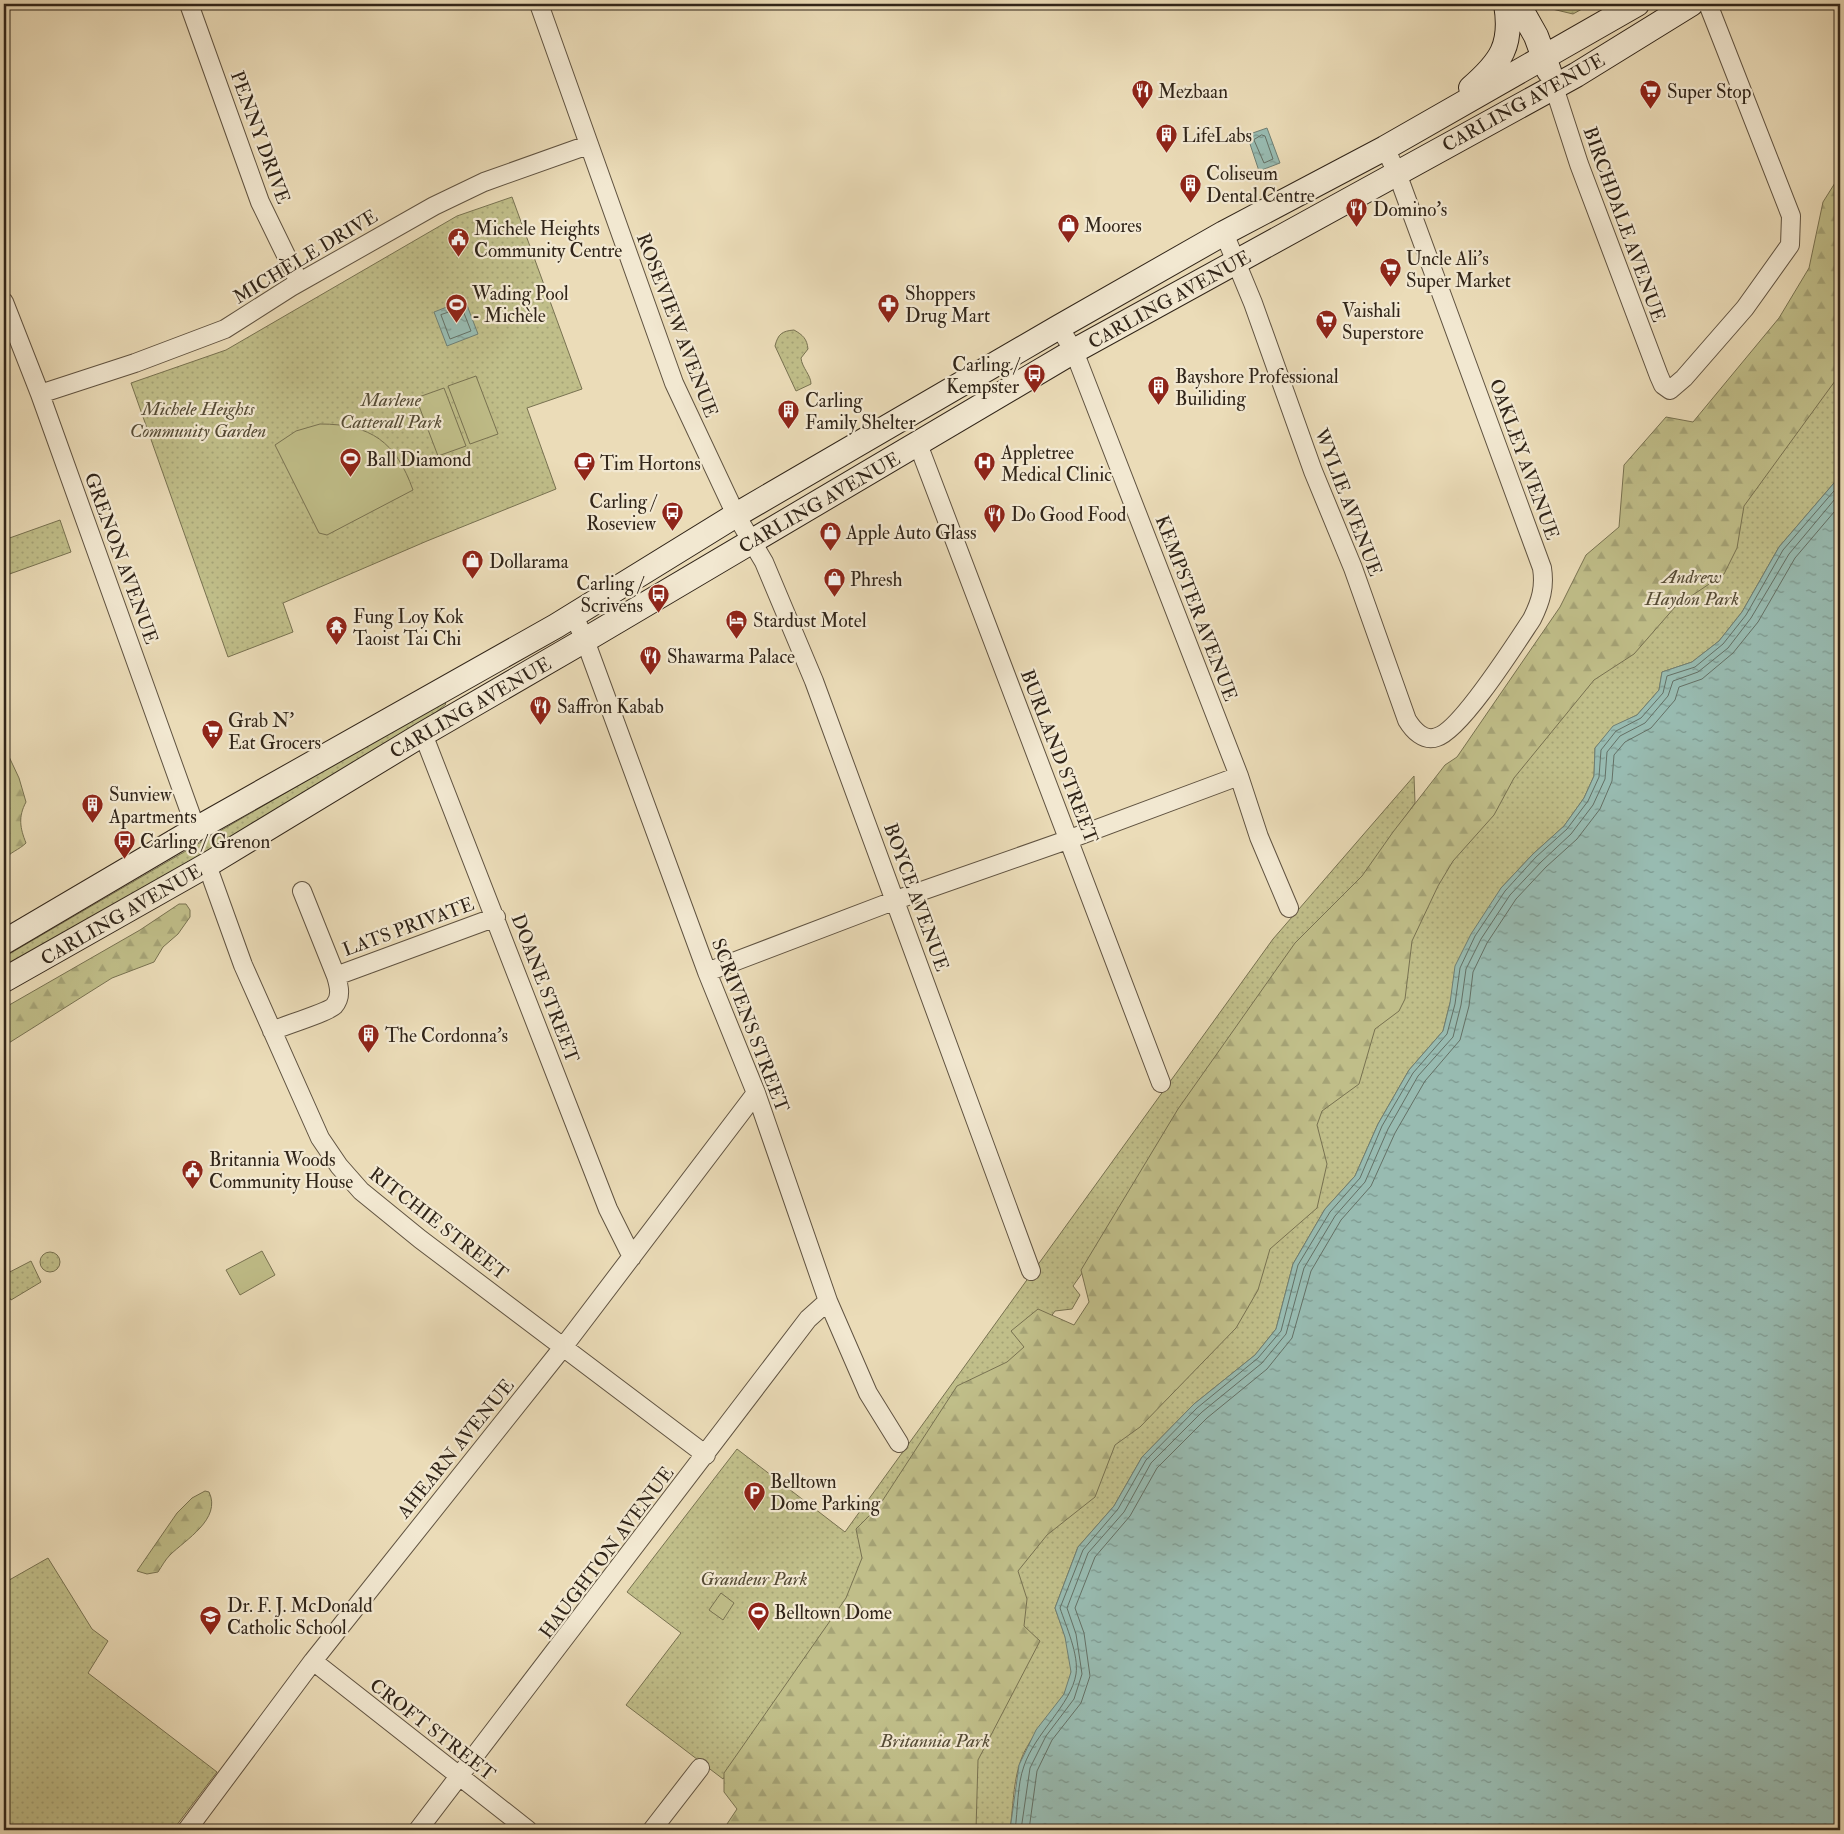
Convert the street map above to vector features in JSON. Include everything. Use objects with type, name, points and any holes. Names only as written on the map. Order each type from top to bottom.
[{"type":"main road","points":[[1436,119],[1496,64],[1509,33],[1506,4]]},
{"type":"main road","points":[[1518,4],[1544,56],[1554,87]]},
{"type":"main road","name":"CARLING AVENUE","points":[[4,942],[196,829],[574,616],[736,515],[1059,327],[1224,233],[1385,148],[1637,4]]},
{"type":"main road","name":"CARLING AVENUE","points":[[4,980],[207,865],[423,734],[1074,351],[1554,87],[1691,4]]},
{"type":"street","name":"PENNY DRIVE","points":[[189,4],[260,202],[299,282]]},
{"type":"street","name":"ROSEVIEW AVENUE","points":[[539,4],[674,384],[736,515],[752,542]]},
{"type":"street","name":"BIRCHDALE AVENUE","points":[[1554,87],[1579,164],[1659,376],[1663,385],[1670,390],[1678,384],[1745,308],[1790,245],[1791,216],[1708,4]]},
{"type":"street","name":"MICHÈLE DRIVE","points":[[40,394],[135,363],[226,329],[299,282],[418,215],[484,182],[588,145]]},
{"type":"street","name":"OAKLEY AVENUE","points":[[1385,148],[1397,173],[1542,568],[1544,583],[1540,602],[1532,619],[1463,716],[1449,730],[1437,738],[1427,738],[1413,730]]},
{"type":"street","name":"WYLIE AVENUE","points":[[1224,233],[1253,302],[1313,471],[1353,568],[1407,720],[1413,730]]},
{"type":"street","name":"GRENON AVENUE","points":[[4,302],[40,394],[196,829]]},
{"type":"street","name":"KEMPSTER AVENUE","points":[[1059,327],[1074,351],[1239,776],[1259,837],[1289,908]]},
{"type":"street","name":"BURLAND STREET","points":[[918,444],[1070,839],[1161,1083]]},
{"type":"street","name":"BOYCE AVENUE","points":[[752,542],[764,562],[814,682],[896,900],[1031,1271]]},
{"type":"street","name":"SCRIVENS STREET","points":[[574,616],[585,640],[707,972],[756,1092],[828,1301],[868,1392],[899,1443]]},
{"type":"street","name":"DOANE STREET","points":[[423,734],[496,917],[608,1209],[632,1257]]},
{"type":"street","points":[[707,972],[896,900],[1070,839],[1239,776]]},
{"type":"street","name":"RITCHIE STREET","points":[[207,865],[242,965],[320,1138],[339,1166],[361,1191],[420,1239],[706,1455]]},
{"type":"street","points":[[272,1031],[334,1007],[339,996],[336,976],[302,891]]},
{"type":"street","name":"LATS PRIVATE","points":[[336,976],[496,917]]},
{"type":"street","name":"AHEARN AVENUE","points":[[187,1830],[313,1661],[564,1346],[756,1092]]},
{"type":"street","name":"HAUGHTON AVENUE","points":[[418,1830],[808,1319],[828,1301]]},
{"type":"street","name":"CROFT STREET","points":[[313,1661],[528,1830]]},
{"type":"street","points":[[652,1830],[700,1768]]},
{"type":"green space","points":[[1546,4],[1591,4],[1573,14],[1548,8]]},
{"type":"green space","name":"Andrew Haydon Park","points":[[1840,175],[1840,378],[1835,381],[1744,506],[1737,548],[1724,574],[1675,607],[1634,654],[1594,680],[1514,778],[1494,815],[1453,861],[1438,886],[1412,941],[1405,999],[1399,1011],[1375,1029],[1359,1084],[1322,1111],[1317,1125],[1327,1164],[1317,1208],[1270,1249],[1258,1290],[1236,1328],[1140,1427],[1115,1445],[1095,1497],[1047,1535],[1018,1571],[1027,1599],[1024,1626],[1040,1641],[978,1760],[976,1830],[723,1830],[737,1809],[724,1792],[724,1773],[846,1598],[862,1558],[856,1529],[879,1506],[957,1386],[1007,1362],[1024,1347],[1011,1331],[1038,1309],[1074,1325],[1089,1302],[1081,1270],[1178,1109],[1295,943],[1362,876],[1393,832],[1445,765],[1457,757],[1560,607],[1586,555],[1619,527],[1624,465],[1666,417],[1693,422],[1779,318],[1809,268],[1823,202]]},
{"type":"green space","name":"Marlene Catterall Park","points":[[512,197],[582,389],[527,408],[556,489],[427,541],[283,603],[293,632],[228,657],[131,383],[226,350],[457,216]]},
{"type":"green space","name":"Britannia Park","points":[[1840,279],[1840,476],[1779,547],[1742,612],[1719,641],[1692,662],[1662,672],[1659,690],[1637,715],[1613,727],[1595,748],[1594,776],[1584,798],[1564,826],[1533,854],[1501,888],[1450,1003],[1443,1031],[1409,1070],[1378,1124],[1355,1176],[1325,1209],[1293,1264],[1276,1329],[1255,1355],[1194,1404],[1142,1457],[1114,1506],[1078,1547],[1055,1608],[1071,1658],[1071,1674],[1062,1698],[1024,1753],[1015,1781],[1010,1830],[764,1830]]},
{"type":"green space","points":[[794,330],[807,343],[808,349],[801,358],[811,384],[796,391],[775,346],[781,334]]},
{"type":"green space","points":[[476,376],[498,434],[470,444],[448,386]]},
{"type":"green space","points":[[444,388],[466,446],[438,456],[416,398]]},
{"type":"green space","name":"Ball Diamond","points":[[320,424],[354,428],[367,432],[379,439],[390,448],[398,459],[413,490],[327,535],[319,533],[275,445],[296,431]]},
{"type":"green space","points":[[60,520],[71,552],[4,576],[4,540]]},
{"type":"green space","points":[[443,701],[446,704],[429,718],[242,831],[4,968],[4,957]]},
{"type":"green space","points":[[4,746],[19,778],[26,802],[21,822],[26,843],[4,860]]},
{"type":"green space","name":"Grandeur Park","points":[[1414,776],[1415,803],[1073,1286],[1080,1295],[1072,1309],[1055,1311],[723,1779],[626,1705],[681,1633],[627,1592],[737,1449],[845,1532],[1273,939]]},
{"type":"green space","points":[[179,904],[186,904],[190,910],[190,917],[178,934],[163,947],[154,962],[112,978],[4,1046],[4,1008],[140,930]]},
{"type":"green space","points":[[262,1251],[275,1275],[240,1295],[226,1270]]},
{"type":"green space","points":[[50,1252],[57,1255],[60,1262],[57,1269],[50,1272],[43,1269],[40,1262],[43,1255]]},
{"type":"green space","points":[[31,1261],[41,1282],[11,1300],[4,1288],[4,1275]]},
{"type":"green space","points":[[205,1491],[209,1492],[212,1502],[206,1520],[200,1528],[170,1555],[158,1572],[147,1574],[137,1571],[177,1513],[192,1498]]},
{"type":"green space","points":[[48,1558],[92,1629],[108,1641],[88,1673],[217,1772],[173,1830],[4,1830],[4,1583]]},
{"type":"green space","points":[[721,1593],[734,1603],[723,1620],[709,1610]]},
{"type":"water","points":[[1267,128],[1280,163],[1259,171],[1247,135]]},
{"type":"water","name":"Wading Pool - Michèle","points":[[465,300],[478,334],[447,346],[434,312]]},
{"type":"water","points":[[1840,476],[1840,1830],[1010,1830],[1019,1765],[1036,1730],[1064,1694],[1071,1672],[1065,1637],[1055,1608],[1078,1547],[1114,1506],[1142,1457],[1194,1404],[1255,1355],[1276,1329],[1293,1264],[1325,1209],[1355,1176],[1378,1124],[1409,1070],[1443,1031],[1450,1003],[1455,966],[1471,934],[1501,888],[1533,854],[1564,826],[1584,798],[1594,776],[1595,748],[1613,726],[1637,715],[1659,690],[1662,672],[1692,662],[1719,641],[1742,612],[1779,547]]},
{"type":"place","name":"Mezbaan","points":[[1142,110]]},
{"type":"place","name":"Super Stop","points":[[1651,110]]},
{"type":"place","name":"LifeLabs","points":[[1166,154]]},
{"type":"place","name":"Coliseum Dental Centre","points":[[1190,203]]},
{"type":"place","name":"Domino's","points":[[1357,228]]},
{"type":"place","name":"Moores","points":[[1068,244]]},
{"type":"place","name":"Michele Heights Community Centre","points":[[458,258]]},
{"type":"place","name":"Uncle Ali's Super Market","points":[[1390,288]]},
{"type":"place","name":"Wading Pool - Michèle","points":[[456,323]]},
{"type":"place","name":"Shoppers Drug Mart","points":[[889,323]]},
{"type":"place","name":"Vaishali Superstore","points":[[1326,340]]},
{"type":"place","name":"Carling / Kempster","points":[[1035,394]]},
{"type":"place","name":"Bayshore Professional Builiding","points":[[1159,406]]},
{"type":"place","name":"Carling Family Shelter","points":[[789,430]]},
{"type":"place","name":"Ball Diamond","points":[[350,478]]},
{"type":"place","name":"Tim Hortons","points":[[584,482]]},
{"type":"place","name":"Appletree Medical Clinic","points":[[985,482]]},
{"type":"place","name":"Carling / Roseview","points":[[672,531]]},
{"type":"place","name":"Do Good Food","points":[[995,533]]},
{"type":"place","name":"Apple Auto Glass","points":[[830,551]]},
{"type":"place","name":"Dollarama","points":[[473,580]]},
{"type":"place","name":"Phresh","points":[[834,598]]},
{"type":"place","name":"Carling / Scrivens","points":[[659,613]]},
{"type":"place","name":"Stardust Motel","points":[[737,639]]},
{"type":"place","name":"Fung Loy Kok Taoist Tai Chi","points":[[337,646]]},
{"type":"place","name":"Shawarma Palace","points":[[651,675]]},
{"type":"place","name":"Saffron Kabab","points":[[541,725]]},
{"type":"place","name":"Grab N' Eat Grocers","points":[[212,750]]},
{"type":"place","name":"Sunview Apartments","points":[[93,824]]},
{"type":"place","name":"Carling / Grenon","points":[[124,860]]},
{"type":"place","name":"The Cordonna's","points":[[369,1054]]},
{"type":"place","name":"Britannia Woods Community House","points":[[193,1189]]},
{"type":"place","name":"Belltown Dome Parking","points":[[754,1511]]},
{"type":"place","name":"Belltown Dome","points":[[758,1631]]},
{"type":"place","name":"Dr. F. J. McDonald Catholic School","points":[[211,1635]]},
{"type":"park label","name":"Michele Heights Community Garden","points":[[198,419]]}]
